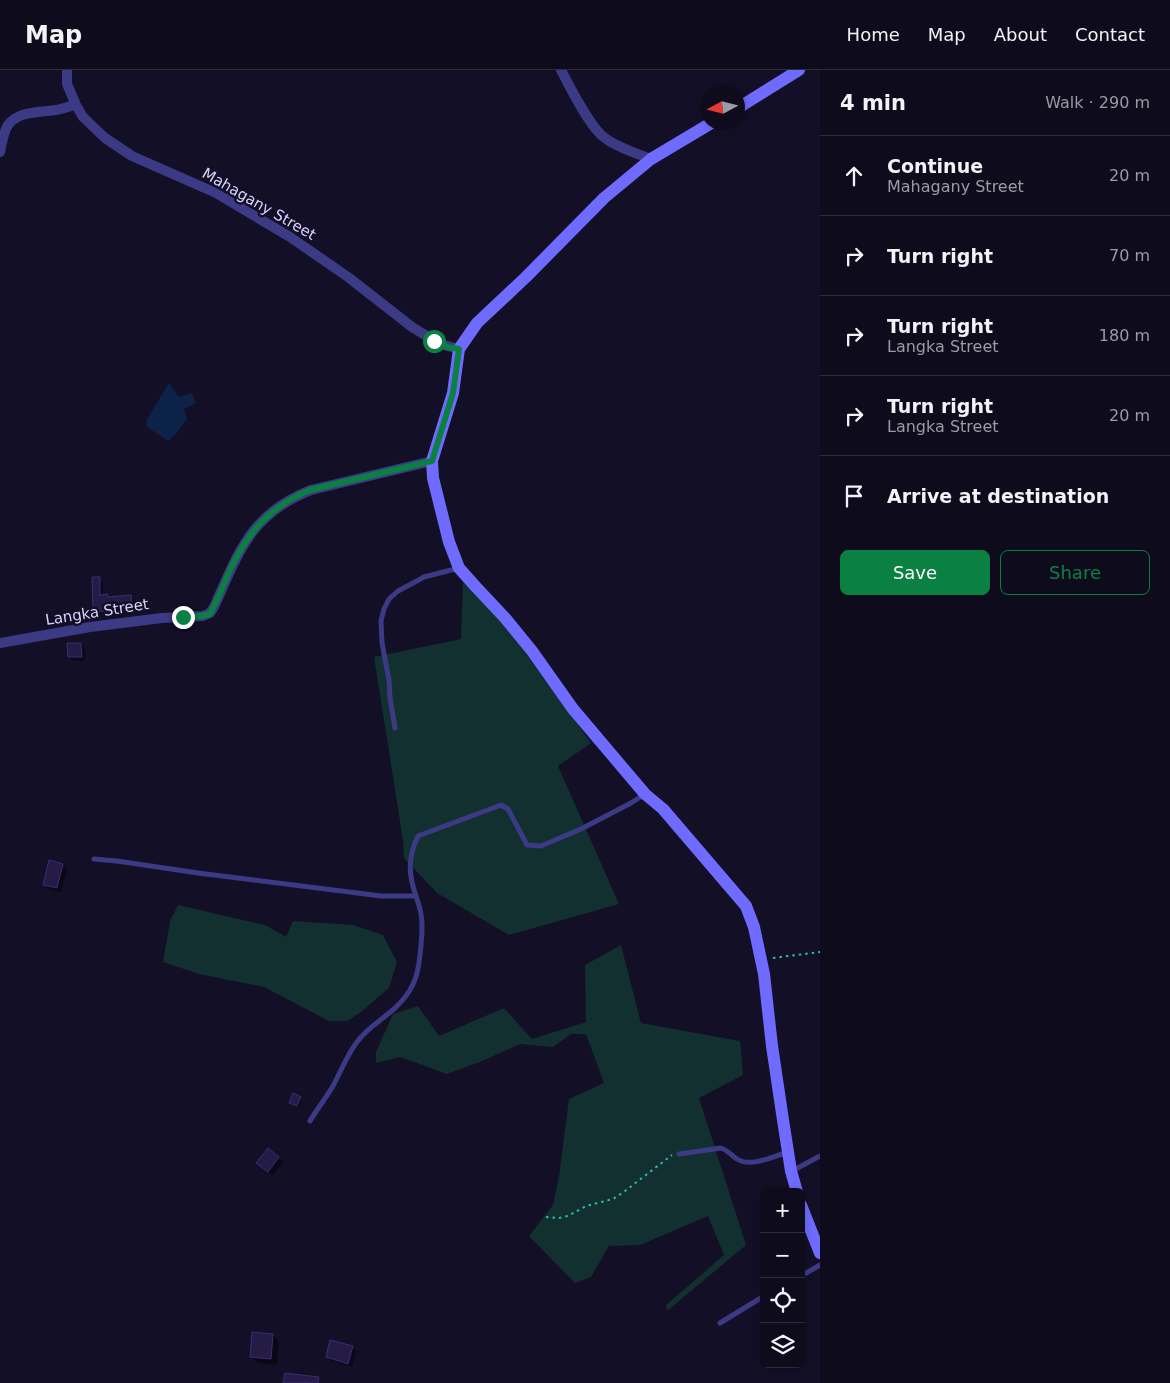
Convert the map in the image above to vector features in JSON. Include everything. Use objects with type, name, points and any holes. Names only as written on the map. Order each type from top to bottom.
[{"type":"street","name":"Mahagany Street","points":[[67,70],[67,84],[76,105],[83,117],[105,138],[132,156],[216,193],[290,237],[348,277],[412,327],[440,344],[459,349]]},
{"type":"street","points":[[561,70],[594,126],[604,138],[651,159]]},
{"type":"street","points":[[745,104],[799,70]]},
{"type":"street","points":[[0,152],[8,125],[14,119],[26,114],[76,105]]},
{"type":"street","points":[[700,130],[651,159],[604,198],[526,277],[477,323],[459,349],[453,393],[432,461],[433,478],[449,542],[459,568],[506,619],[532,651],[573,709],[645,794],[662,808],[746,906],[754,927],[764,974],[772,1046],[791,1171],[796,1188]]},
{"type":"street","name":"Langka Street","points":[[0,643],[90,627],[210,614],[246,540],[267,515],[280,506],[310,490],[432,461]]},
{"type":"street","points":[[805,1215],[820,1253]]},
{"type":"lane","points":[[395,728],[382,643],[381,621],[384,609],[389,599],[398,591],[414,582],[424,577],[459,568]]},
{"type":"lane","points":[[310,1121],[332,1088],[356,1042],[366,1030],[400,1003],[409,993],[416,978],[420,964],[422,916],[411,883],[410,867],[412,849],[418,836],[501,805],[508,809],[528,845],[541,846],[581,829],[645,794]]},
{"type":"lane","points":[[94,860],[117,861],[381,896],[416,896]]},
{"type":"lane","points":[[679,1154],[721,1148],[727,1150],[737,1159],[754,1162],[788,1151]]},
{"type":"lane","points":[[791,1171],[820,1156]]},
{"type":"lane","points":[[805,1274],[820,1265]]},
{"type":"lane","points":[[720,1323],[760,1298]]},
{"type":"path","points":[[761,959],[820,952]]},
{"type":"path","points":[[546,1217],[559,1218],[568,1216],[586,1206],[613,1199],[672,1155],[679,1154]]},
{"type":"green space","points":[[463,581],[504,624],[591,743],[558,766],[619,904],[509,935],[437,893],[404,858],[403,840],[374,657],[461,639]]},
{"type":"green space","points":[[178,905],[265,925],[286,937],[293,921],[353,925],[383,935],[397,962],[389,988],[361,1012],[347,1021],[329,1021],[264,987],[199,974],[163,962],[170,921]]},
{"type":"green space","points":[[621,945],[641,1023],[740,1041],[743,1075],[699,1098],[746,1245],[667,1311],[666,1305],[724,1255],[708,1216],[640,1245],[609,1246],[591,1277],[575,1283],[529,1236],[553,1205],[559,1176],[569,1099],[604,1083],[586,1034],[571,1034],[553,1047],[520,1044],[447,1074],[400,1057],[376,1063],[376,1052],[393,1014],[418,1006],[439,1036],[504,1008],[532,1039],[586,1022],[585,965]]},
{"type":"water","points":[[169,383],[179,397],[192,393],[196,403],[184,409],[187,419],[168,441],[147,427],[146,421]]},
{"type":"building","points":[[92,577],[100,577],[100,595],[108,594],[108,597],[131,595],[132,606],[109,607],[109,611],[93,612]]},
{"type":"building","points":[[67,643],[81,643],[82,657],[68,657]]},
{"type":"building","points":[[49,860],[63,864],[57,888],[43,885]]},
{"type":"building","points":[[293,1093],[301,1097],[297,1106],[289,1103]]},
{"type":"building","points":[[268,1148],[279,1157],[268,1172],[256,1163]]},
{"type":"building","points":[[252,1332],[273,1334],[271,1359],[250,1357]]},
{"type":"building","points":[[330,1340],[353,1346],[348,1364],[326,1357]]},
{"type":"building","points":[[285,1373],[319,1377],[318,1383],[283,1383]]},
{"type":"route","points":[[183,617],[210,614],[246,540],[267,515],[280,506],[310,490],[432,461],[453,393],[459,349],[447,347],[434,341]]}]
